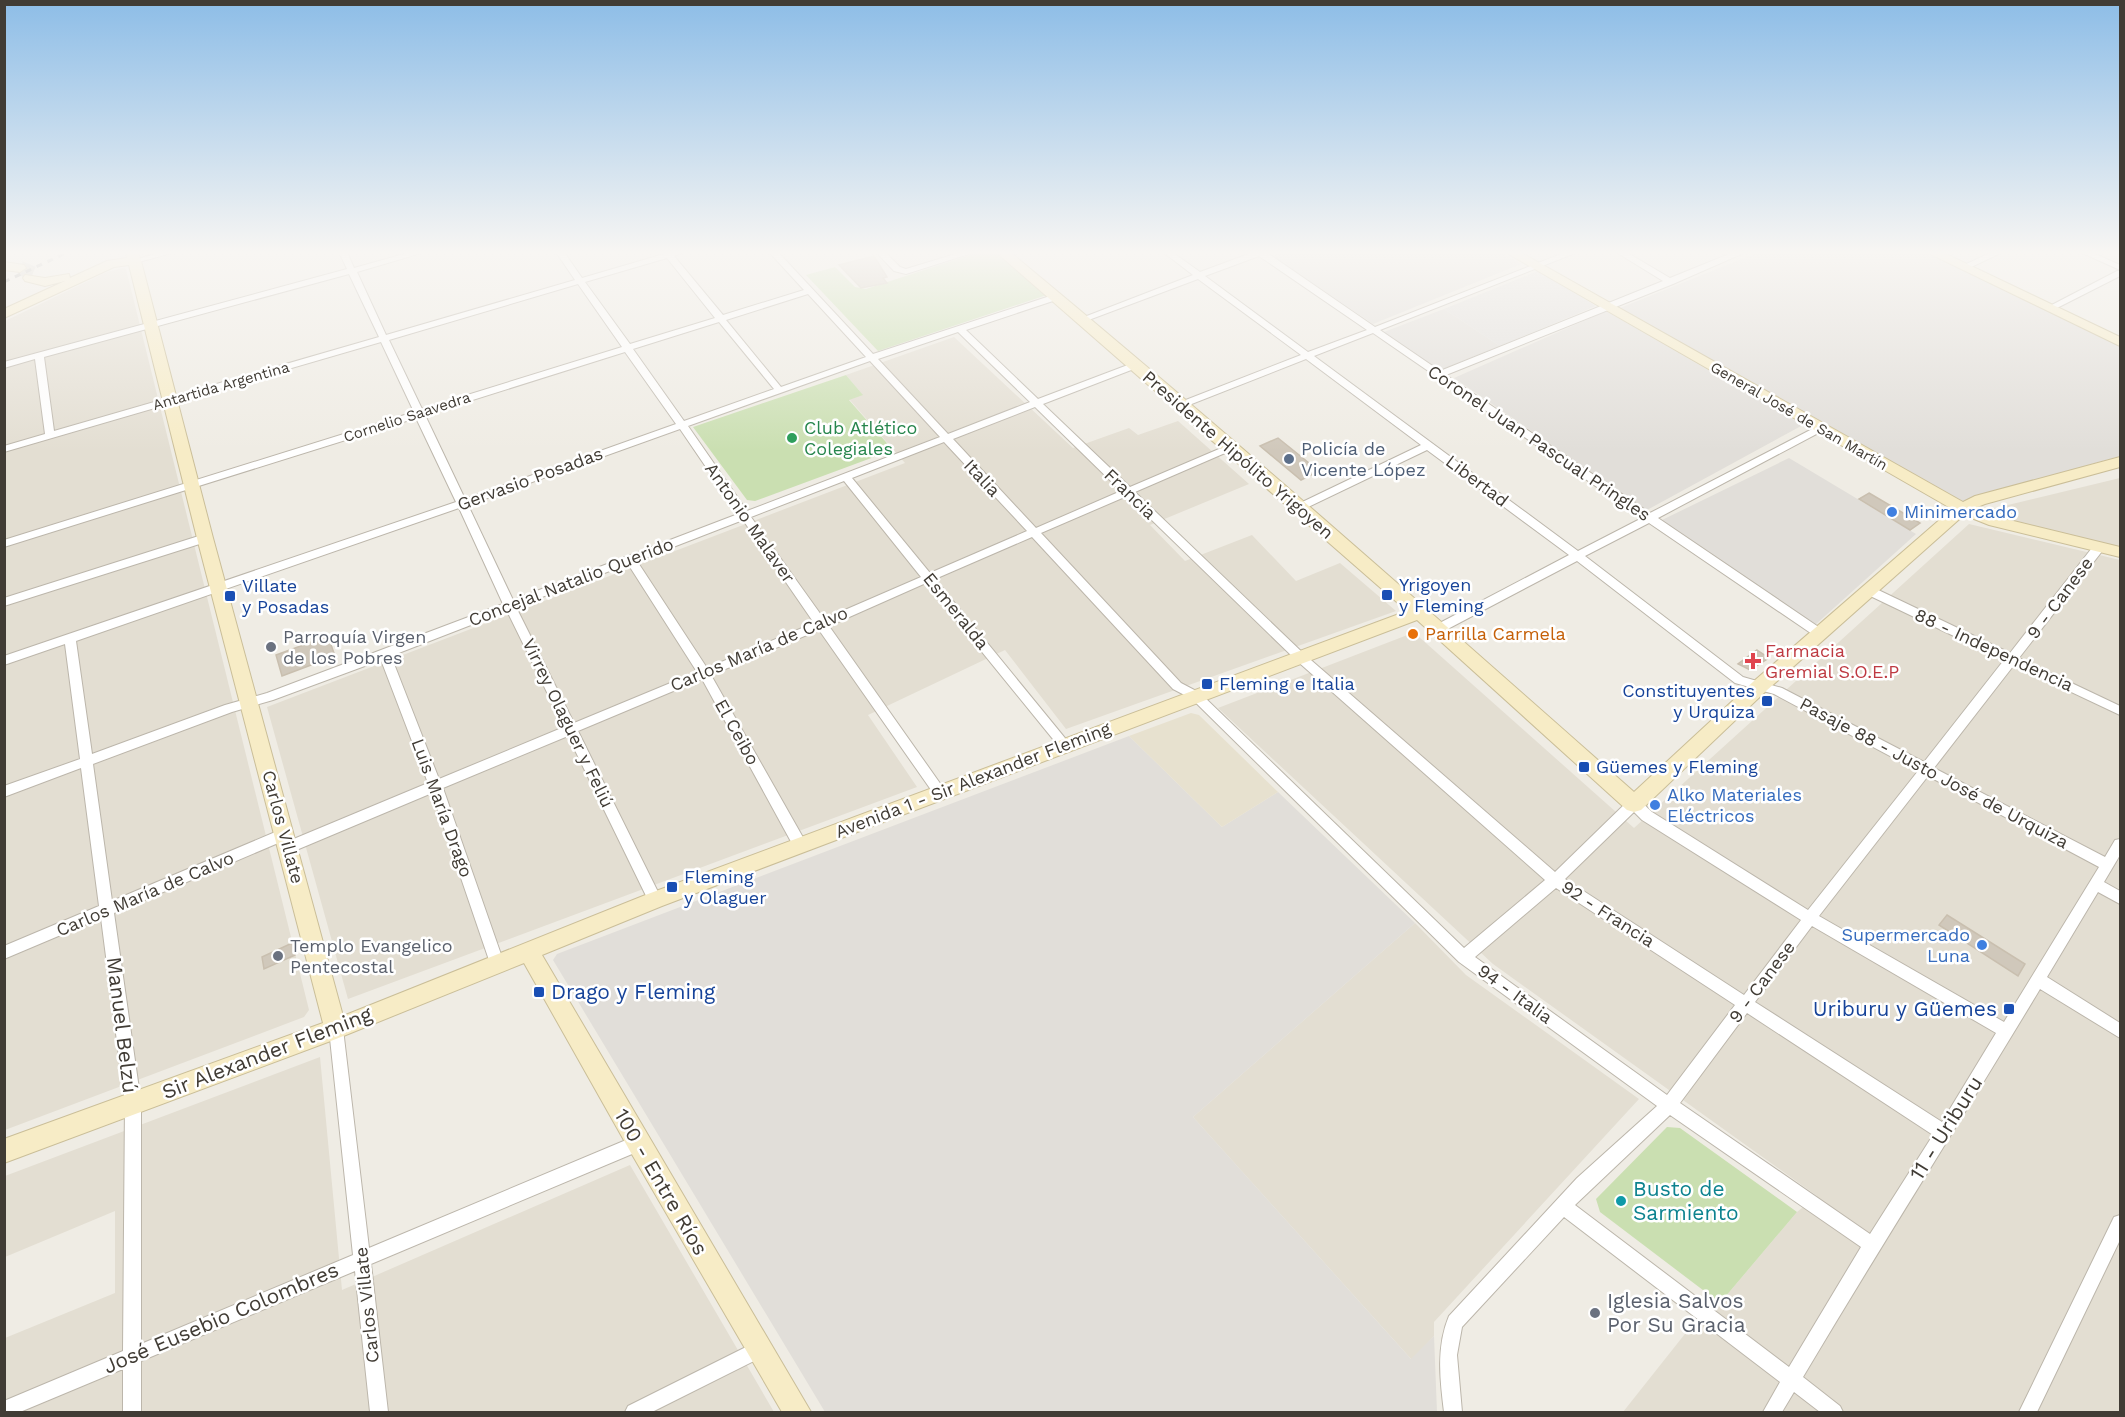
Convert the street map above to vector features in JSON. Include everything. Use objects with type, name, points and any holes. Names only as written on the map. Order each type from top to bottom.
[{"type":"street","name":"Carlos Villate","points":[[150,318],[218,588],[336,1029],[379,1413]]},
{"type":"street","points":[[4,365],[177,318]]},
{"type":"street","name":"Virrey Olaguer y Feliú","points":[[374,318],[510,606],[655,900]]},
{"type":"street","name":"Antartida Argentina","points":[[4,449],[455,318]]},
{"type":"street","name":"Antonio Malaver","points":[[606,318],[940,793]]},
{"type":"street","points":[[720,318],[780,391]]},
{"type":"street","name":"Cornelio Saavedra","points":[[4,544],[720,318]]},
{"type":"street","name":"Italia","points":[[834,318],[1177,686],[1196,696]]},
{"type":"street","name":"Gervasio Posadas","points":[[4,662],[463,503],[871,358],[993,318]]},
{"type":"street","name":"Libertad","points":[[1256,318],[1429,445],[1740,680],[1760,686]]},
{"type":"street","name":"Coronel Juan Pascual Pringles","points":[[1355,318],[1819,633]]},
{"type":"street","points":[[1181,405],[1403,318]]},
{"type":"street","points":[[1440,374],[1580,318]]},
{"type":"street","name":"General José de San Martín","points":[[1628,318],[1963,508],[1989,520],[2121,552]]},
{"type":"street","points":[[2071,318],[2121,342]]},
{"type":"street","name":"Presidente Hipólito Yrigoyen","points":[[1083,319],[1438,629],[1634,804]]},
{"type":"street","name":"Francia","points":[[960,329],[1300,657]]},
{"type":"street","points":[[39,356],[50,436]]},
{"type":"street","name":"Concejal Natalio Querido","points":[[4,792],[229,708],[250,703],[384,654],[1136,365]]},
{"type":"street","points":[[1438,629],[1821,428]]},
{"type":"street","points":[[1298,508],[1429,445]]},
{"type":"street","name":"Carlos María de Calvo","points":[[4,953],[108,910],[435,784],[820,625],[1229,448]]},
{"type":"street","points":[[1464,957],[1556,880],[1760,686],[1963,508],[1980,500],[2121,462]]},
{"type":"street","name":"Esmeralda","points":[[846,477],[1065,746]]},
{"type":"street","points":[[4,602],[205,538]]},
{"type":"street","name":"9 - Canese","points":[[1453,1413],[1449,1345],[1450,1333],[1455,1322],[1583,1184],[1669,1105],[1810,918],[2099,547]]},
{"type":"street","name":"El Ceibo","points":[[631,560],[704,673],[800,845]]},
{"type":"street","name":"88 - Independencia","points":[[1868,590],[2121,711]]},
{"type":"street","name":"Avenida 1 - Sir Alexander Fleming","points":[[528,950],[800,845],[1418,613]]},
{"type":"street","name":"Manuel Belzú","points":[[70,640],[133,1104],[132,1413]]},
{"type":"street","name":"Luis María Drago","points":[[384,654],[435,784],[497,963]]},
{"type":"street","name":"92 - Francia","points":[[1300,657],[1556,880],[1944,1133]]},
{"type":"street","name":"Pasaje 88 - Justo José de Urquiza","points":[[1760,686],[1778,691],[2108,865]]},
{"type":"street","name":"94 - Italia","points":[[1196,696],[1464,957],[1669,1105],[1872,1245]]},
{"type":"street","points":[[1634,804],[1647,816],[1810,918],[2006,1032]]},
{"type":"street","name":"11 - Uriburu","points":[[1772,1413],[1872,1245],[1944,1133],[2121,843]]},
{"type":"street","points":[[2096,884],[2121,898]]},
{"type":"street","name":"Sir Alexander Fleming","points":[[4,1151],[336,1029],[528,950]]},
{"type":"street","name":"100 - Entre Ríos","points":[[528,950],[638,1143],[797,1413]]},
{"type":"street","points":[[2037,979],[2121,1031]]},
{"type":"street","name":"José Eusebio Colombres","points":[[4,1410],[638,1143]]},
{"type":"street","points":[[1563,1207],[1834,1413]]},
{"type":"street","points":[[2028,1413],[2121,1223]]},
{"type":"street","points":[[634,1413],[759,1350]]},
{"type":"shaded area","points":[[11,318],[138,318],[309,1010],[304,1017],[5,1130],[5,321]]},
{"type":"shaded area","points":[[1364,318],[1387,318],[1373,324]]},
{"type":"shaded area","points":[[1420,318],[1458,318],[1500,346],[1438,371],[1384,332]]},
{"type":"shaded area","points":[[1458,318],[1567,318],[1500,346]]},
{"type":"shaded area","points":[[1590,318],[1618,318],[1803,425],[1647,510],[1454,378]]},
{"type":"shaded area","points":[[1638,318],[2062,318],[2120,346],[2120,456],[1962,501]]},
{"type":"shaded area","points":[[954,337],[1073,448],[1129,428],[1138,435],[1178,421],[1249,484],[1150,525],[1185,561],[1252,535],[1296,581],[1340,563],[1396,611],[1066,729],[1005,650],[868,715],[917,787],[348,999],[267,707],[905,463],[849,399],[862,394],[846,375]]},
{"type":"shaded area","points":[[1789,458],[1916,534],[1815,625],[1660,521]]},
{"type":"shaded area","points":[[2120,478],[2120,547],[1997,519],[1987,510]]},
{"type":"shaded area","points":[[1969,524],[2120,560],[2120,1412],[1623,1412],[1692,1325],[1720,1303],[1797,1212],[1817,1196],[1493,964],[1218,708],[1410,634],[1418,636],[1634,828]]},
{"type":"shaded area","points":[[1191,713],[1199,715],[1278,792],[1222,827],[1129,736]]},
{"type":"shaded area","points":[[1129,736],[1222,827],[1278,792],[1415,923],[1193,1117],[1411,1359],[1434,1336],[1437,1412],[825,1412],[553,960],[557,954]]},
{"type":"shaded area","points":[[1415,923],[1466,975],[1639,1099],[1434,1322],[1434,1336],[1412,1360],[1193,1117]]},
{"type":"shaded area","points":[[320,1057],[342,1290],[630,1165],[774,1412],[5,1412],[5,1338],[115,1293],[115,1211],[5,1257],[5,1176]]},
{"type":"green space","points":[[847,318],[977,318],[878,351]]},
{"type":"green space","name":"Club Atlético Colegiales","points":[[846,375],[863,395],[849,400],[893,450],[755,501],[747,500],[693,427]]},
{"type":"green space","points":[[1667,1127],[1680,1128],[1797,1212],[1720,1303],[1600,1212],[1596,1199]]},
{"type":"building","name":"Policía de Vicente López","points":[[1278,438],[1319,471],[1301,480],[1260,446]]},
{"type":"building","name":"Minimercado","points":[[1869,493],[1920,523],[1910,530],[1859,499]]},
{"type":"building","points":[[328,636],[335,656],[282,676],[276,655]]},
{"type":"building","name":"Farmacia Gremial S.O.E.P","points":[[1757,650],[1769,658],[1750,670],[1738,664]]},
{"type":"building","name":"Supermercado Luna","points":[[1947,915],[2025,964],[2018,976],[1939,925]]},
{"type":"building","name":"Templo Evangelico Pentecostal","points":[[292,943],[295,955],[264,969],[262,957]]},
{"type":"place","name":"Club Atlético Colegiales","points":[[792,438]]},
{"type":"place","name":"Policía de Vicente López","points":[[1289,459]]},
{"type":"place","name":"Minimercado","points":[[1892,512]]},
{"type":"place","name":"Yrigoyen y Fleming","points":[[1387,595]]},
{"type":"place","name":"Villate y Posadas","points":[[230,596]]},
{"type":"place","name":"Parrilla Carmela","points":[[1413,634]]},
{"type":"place","name":"Parroquía Virgen de los Pobres","points":[[271,647]]},
{"type":"place","name":"Farmacia Gremial S.O.E.P","points":[[1753,661]]},
{"type":"place","name":"Fleming e Italia","points":[[1207,684]]},
{"type":"place","name":"Constituyentes y Urquiza","points":[[1767,701]]},
{"type":"place","name":"Güemes y Fleming","points":[[1584,767]]},
{"type":"place","name":"Alko Materiales Eléctricos","points":[[1655,805]]},
{"type":"place","name":"Fleming y Olaguer","points":[[672,887]]},
{"type":"place","name":"Supermercado Luna","points":[[1982,945]]},
{"type":"place","name":"Templo Evangelico Pentecostal","points":[[278,956]]},
{"type":"place","name":"Drago y Fleming","points":[[539,992]]},
{"type":"place","name":"Uriburu y Güemes","points":[[2009,1009]]},
{"type":"place","name":"Busto de Sarmiento","points":[[1621,1201]]},
{"type":"place","name":"Iglesia Salvos Por Su Gracia","points":[[1595,1313]]}]
